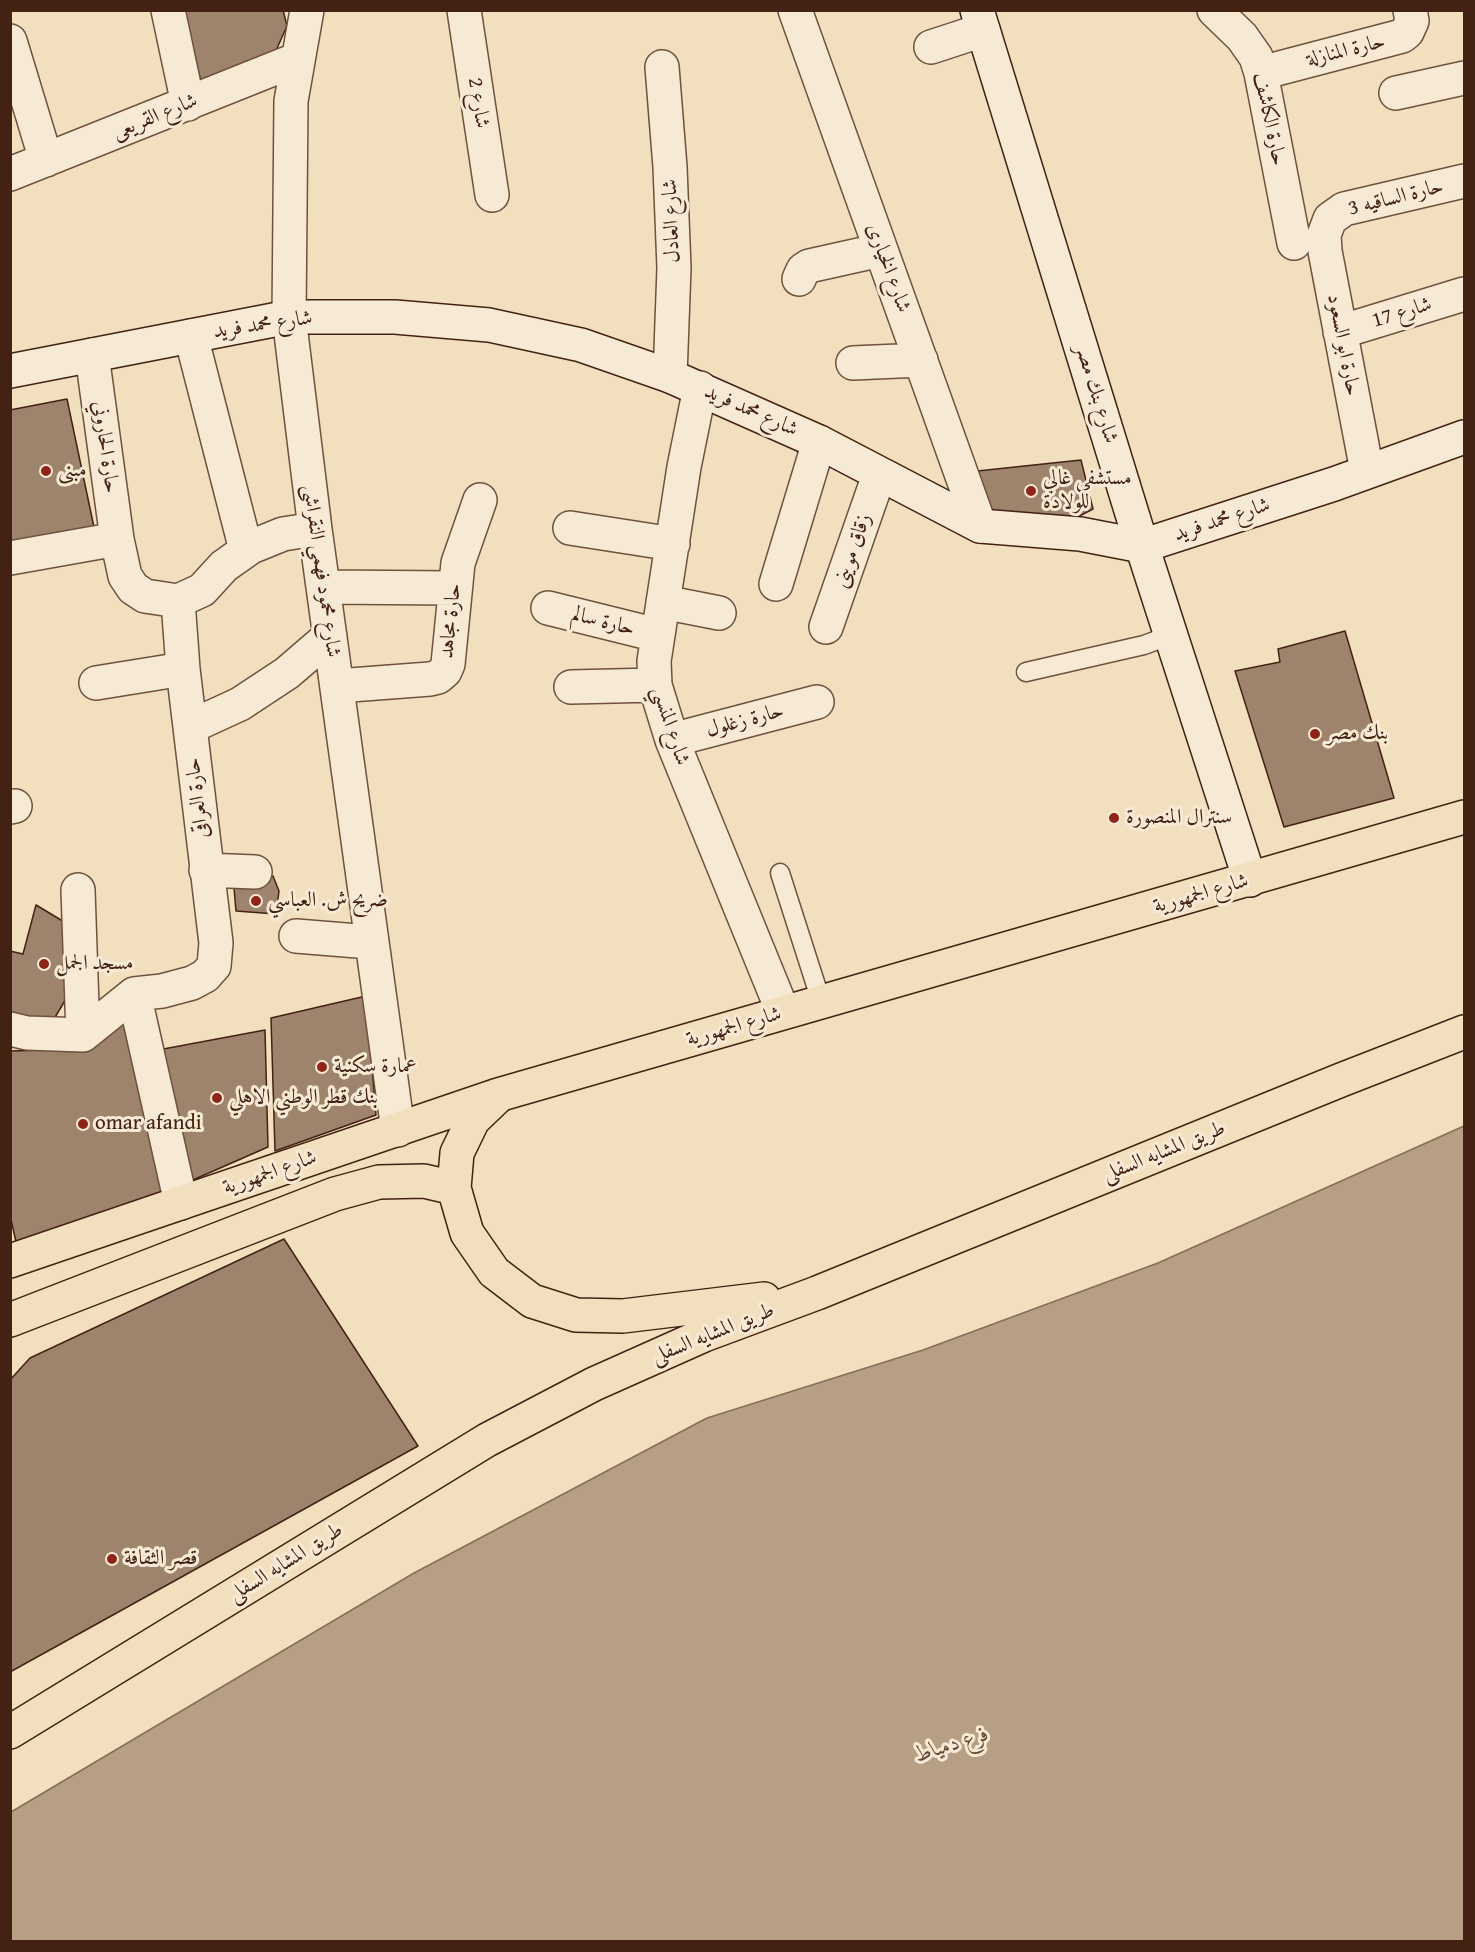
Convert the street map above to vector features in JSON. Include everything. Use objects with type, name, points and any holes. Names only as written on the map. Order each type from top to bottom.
[{"type":"main road","name":"شارع الجمهورية","points":[[11,1256],[182,1203],[498,1095],[1464,817]]},
{"type":"main road","name":"طريق المشايه السفلى","points":[[10,1732],[487,1440],[594,1384],[704,1335],[817,1293],[1464,1032]]},
{"type":"main road","points":[[498,1095],[473,1120],[457,1153],[454,1188],[467,1233],[494,1272],[532,1301],[576,1315],[623,1316],[817,1293]]},
{"type":"main road","name":"شارع الجمهورية","points":[[10,1320],[335,1194],[378,1182],[424,1181],[454,1188]]},
{"type":"street","points":[[168,10],[188,104]]},
{"type":"street","name":"شارع محمود فهمي النقراشى","points":[[307,10],[291,101],[290,317],[315,529],[370,942],[398,1130]]},
{"type":"street","name":"شارع 2","points":[[464,10],[492,195]]},
{"type":"street","name":"شارع الخيارى","points":[[795,10],[980,526]]},
{"type":"street","name":"حارة الكاشف","points":[[1214,10],[1242,37],[1256,57],[1294,243]]},
{"type":"street","name":"حارة المنازلة","points":[[1261,73],[1402,36],[1407,32],[1412,21],[1410,10]]},
{"type":"street","points":[[931,47],[980,20]]},
{"type":"street","name":"شارع بنك مصر","points":[[980,20],[1142,546],[1250,880]]},
{"type":"street","points":[[10,41],[46,160]]},
{"type":"street","name":"شارع القريعى","points":[[10,174],[298,59]]},
{"type":"street","name":"شارع العادل","points":[[662,67],[670,168],[674,268],[685,382]]},
{"type":"street","points":[[1396,93],[1464,78]]},
{"type":"street","name":"حارة الساقيه 3","points":[[1330,219],[1344,208],[1464,181]]},
{"type":"street","name":"حارة ابو السعود","points":[[1330,219],[1324,235],[1325,251],[1367,471]]},
{"type":"street","points":[[800,279],[803,270],[808,266],[881,250]]},
{"type":"street","name":"شارع 17","points":[[1340,332],[1464,294]]},
{"type":"street","name":"شارع محمد فريد","points":[[10,371],[290,317],[394,317],[489,325],[581,345],[685,382],[819,442],[980,526],[1080,534],[1142,546],[1334,484],[1464,437]]},
{"type":"street","points":[[191,336],[246,550]]},
{"type":"street","name":"حارة الحاروني","points":[[92,355],[124,576],[133,588],[145,597],[178,602]]},
{"type":"street","points":[[853,363],[921,360]]},
{"type":"street","name":"شارع المنسي","points":[[685,382],[684,467],[657,636],[654,661],[655,685],[672,740],[783,1012]]},
{"type":"street","points":[[776,584],[819,442]]},
{"type":"street","name":"زقاق موينى","points":[[826,627],[879,475]]},
{"type":"street","name":"حارة مجاهد","points":[[337,686],[438,677],[445,671],[448,664],[458,563],[480,500]]},
{"type":"street","points":[[570,528],[673,544]]},
{"type":"street","points":[[178,602],[202,590],[224,566],[246,550],[283,534],[315,529]]},
{"type":"street","points":[[10,558],[117,538]]},
{"type":"street","points":[[323,588],[454,588]]},
{"type":"street","name":"حارة العراقى","points":[[134,994],[162,991],[192,983],[205,976],[214,966],[216,943],[183,669],[178,602]]},
{"type":"street","points":[[663,602],[719,613]]},
{"type":"street","name":"حارة سالم","points":[[548,608],[657,636]]},
{"type":"street","points":[[190,727],[240,704],[287,673],[330,636]]},
{"type":"street","points":[[96,683],[183,669]]},
{"type":"street","points":[[571,687],[655,685]]},
{"type":"street","name":"حارة زغلول","points":[[672,740],[817,702]]},
{"type":"street","points":[[206,870],[255,872]]},
{"type":"street","points":[[78,890],[83,1035]]},
{"type":"street","points":[[296,936],[370,942]]},
{"type":"street","points":[[10,1029],[27,1033],[83,1035],[134,994],[182,1203]]},
{"type":"lane","points":[[1026,672],[1144,645],[1171,636]]},
{"type":"lane","points":[[780,873],[821,1001]]},
{"type":"water","name":"فرع دمياط","points":[[1464,1126],[1464,1941],[11,1941],[11,1812],[414,1573],[707,1418],[923,1350],[1158,1263]]},
{"type":"building","points":[[183,10],[283,10],[287,26],[274,55],[201,82]]},
{"type":"building","name":"مبنى","points":[[67,399],[95,532],[10,547],[10,410]]},
{"type":"building","name":"مستشفى غالي للولادة","points":[[1081,460],[1093,509],[1058,527],[984,523],[968,472]]},
{"type":"building","name":"بنك مصر","points":[[1345,631],[1394,798],[1284,827],[1235,671],[1280,662],[1278,649]]},
{"type":"building","name":"ضريح ش. العباسي","points":[[273,876],[279,891],[276,914],[236,911],[233,877]]},
{"type":"building","name":"مسجد الجمل","points":[[36,905],[66,923],[81,974],[51,1024],[10,1018],[10,951],[23,954]]},
{"type":"building","name":"عمارة سكنية","points":[[366,996],[376,1115],[275,1151],[271,1018]]},
{"type":"building","name":"omar afandi","points":[[130,997],[169,1196],[16,1242],[10,1215],[10,1051],[89,1049]]},
{"type":"building","name":"بنك قطر الوطني الاهلي","points":[[265,1030],[268,1147],[186,1183],[158,1050]]},
{"type":"building","name":"قصر الثقافة","points":[[284,1239],[418,1446],[10,1672],[10,1380],[30,1358]]},
{"type":"place","name":"مبنى","points":[[46,471]]},
{"type":"place","name":"مستشفى غالي للولادة","points":[[1031,491]]},
{"type":"place","name":"بنك مصر","points":[[1315,734]]},
{"type":"place","name":"سنترال المنصورة","points":[[1114,818]]},
{"type":"place","name":"ضريح ش. العباسي","points":[[256,901]]},
{"type":"place","name":"مسجد الجمل","points":[[44,964]]},
{"type":"place","name":"عمارة سكنية","points":[[322,1067]]},
{"type":"place","name":"بنك قطر الوطني الاهلي","points":[[217,1098]]},
{"type":"place","name":"omar afandi","points":[[83,1124]]},
{"type":"place","name":"قصر الثقافة","points":[[112,1559]]}]
